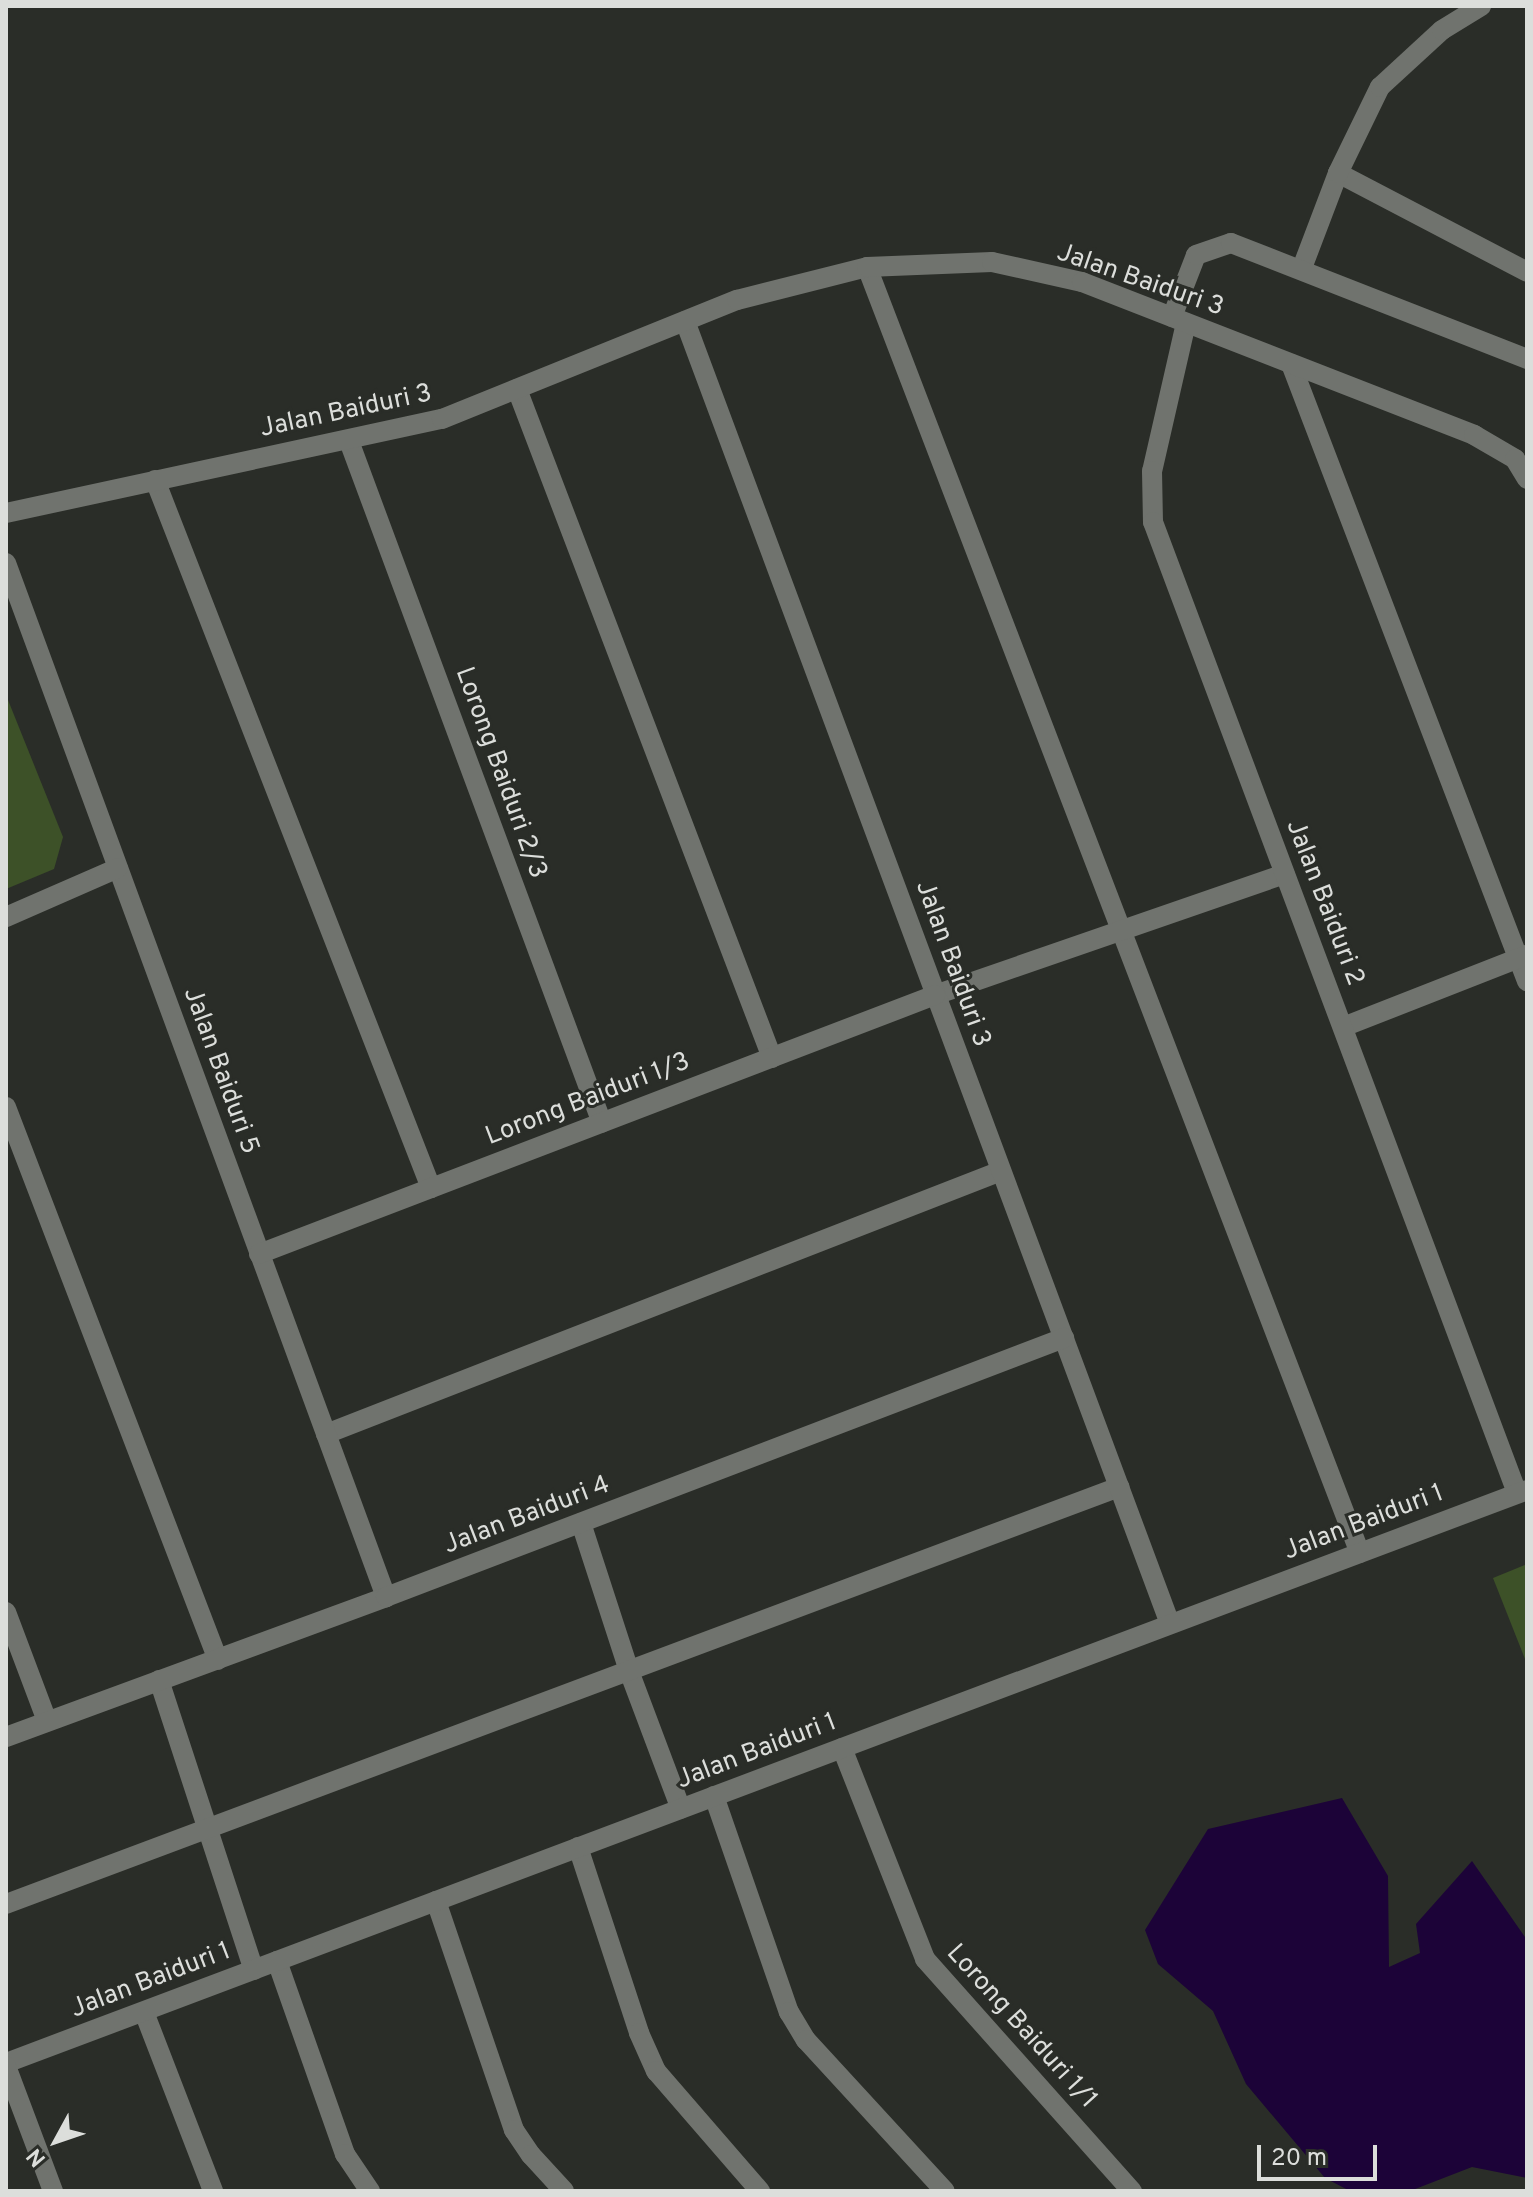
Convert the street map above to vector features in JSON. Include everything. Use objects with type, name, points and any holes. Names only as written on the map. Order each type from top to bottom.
[{"type":"street","points":[[1302,268],[1338,173],[1380,87],[1442,30],[1481,6]]},
{"type":"street","points":[[1338,173],[1527,272]]},
{"type":"street","name":"Jalan Baiduri 2","points":[[1522,1491],[1153,522],[1152,471],[1179,320],[1196,255],[1231,243],[1302,268],[1527,359]]},
{"type":"street","name":"Jalan Baiduri 3","points":[[6,513],[442,419],[737,300],[867,267],[992,262],[1082,282],[1474,435],[1515,459],[1527,479]]},
{"type":"street","points":[[867,267],[1360,1553]]},
{"type":"street","name":"Jalan Baiduri 3","points":[[685,321],[1170,1624]]},
{"type":"street","points":[[1291,364],[1523,957],[1527,981]]},
{"type":"street","points":[[517,389],[772,1058]]},
{"type":"street","name":"Lorong Baiduri 2/3","points":[[349,441],[602,1123]]},
{"type":"street","points":[[155,480],[431,1188]]},
{"type":"street","name":"Jalan Baiduri 5","points":[[6,563],[386,1597]]},
{"type":"street","points":[[6,917],[118,868]]},
{"type":"street","name":"Lorong Baiduri 1/3","points":[[259,1254],[935,995],[1285,874]]},
{"type":"street","points":[[1343,1027],[1523,957]]},
{"type":"street","points":[[6,1107],[218,1660]]},
{"type":"street","points":[[326,1434],[1001,1171]]},
{"type":"street","name":"Jalan Baiduri 4","points":[[6,1737],[386,1597],[1064,1338]]},
{"type":"street","points":[[6,1904],[208,1831],[1119,1487]]},
{"type":"street","name":"Jalan Baiduri 1","points":[[6,2064],[1522,1491]]},
{"type":"street","points":[[581,1523],[629,1671],[681,1809]]},
{"type":"street","points":[[6,1612],[47,1721]]},
{"type":"street","points":[[159,1680],[254,1970]]},
{"type":"street","name":"Lorong Baiduri 1/1","points":[[842,1748],[925,1959],[1132,2191]]},
{"type":"street","points":[[714,1796],[789,2012],[806,2040],[945,2191]]},
{"type":"street","points":[[578,1847],[639,2033],[656,2071],[760,2191]]},
{"type":"street","points":[[436,1901],[514,2130],[531,2155],[564,2191]]},
{"type":"street","points":[[277,1961],[345,2154],[370,2191]]},
{"type":"street","points":[[144,2012],[213,2191]]},
{"type":"street","points":[[6,2064],[53,2191]]},
{"type":"green space","points":[[6,695],[63,837],[54,869],[6,889]]},
{"type":"green space","points":[[1527,1564],[1527,1664],[1493,1578]]},
{"type":"shaded area","points":[[1342,1798],[1388,1876],[1389,1967],[1420,1953],[1416,1924],[1472,1861],[1527,1940],[1527,2178],[1472,2167],[1410,2191],[1350,2191],[1325,2178],[1246,2084],[1213,2011],[1158,1964],[1145,1930],[1208,1829]]}]
